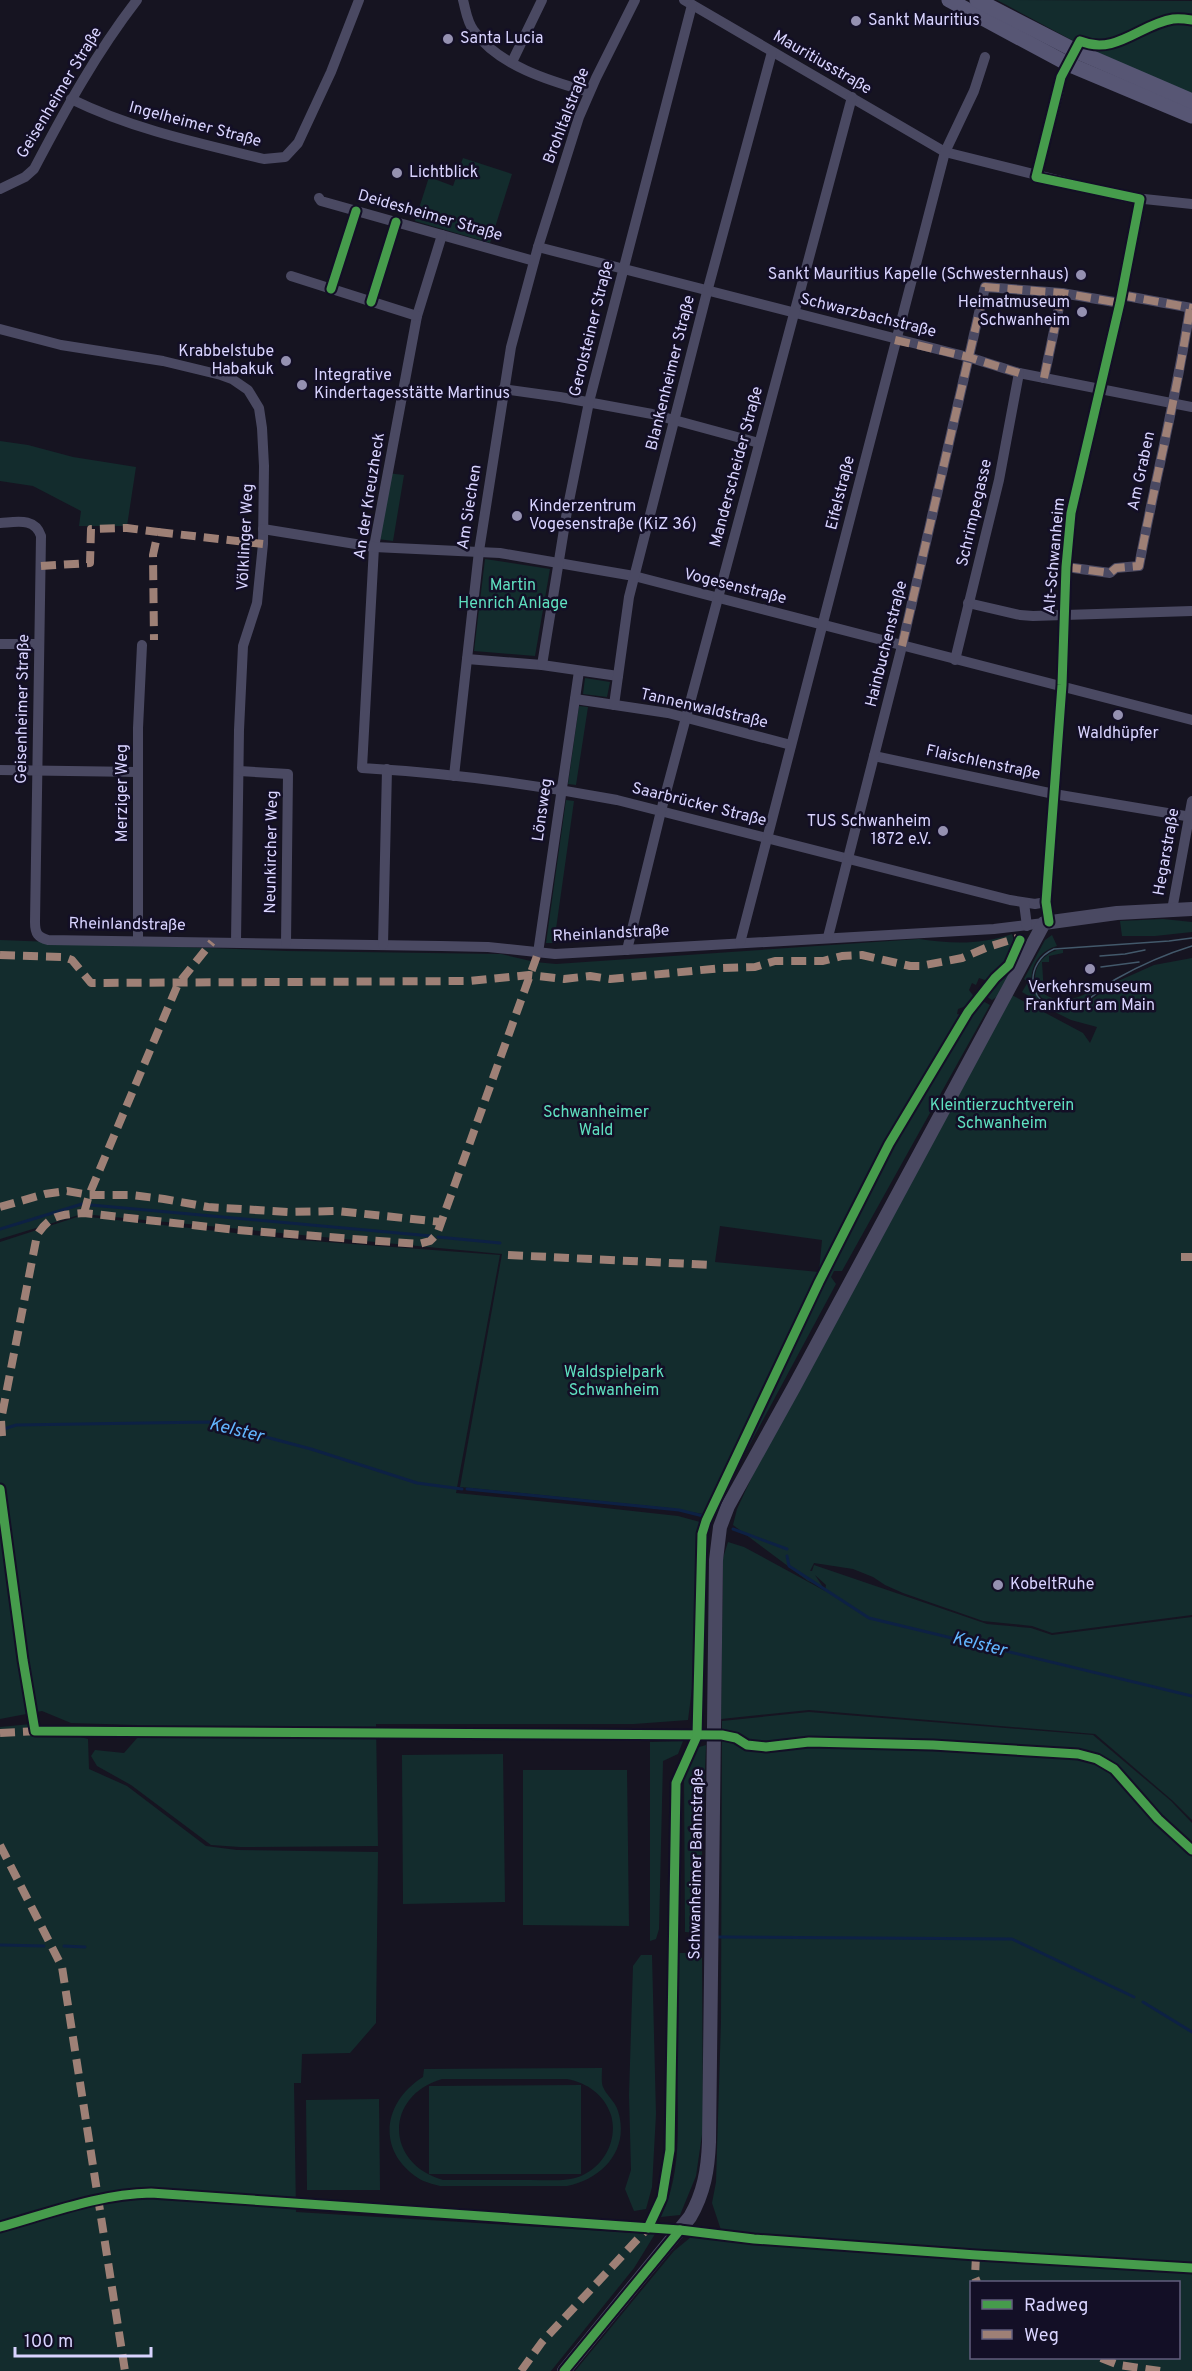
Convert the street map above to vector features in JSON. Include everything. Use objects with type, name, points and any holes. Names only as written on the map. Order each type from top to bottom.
[{"type":"main road","points":[[949,0],[1068,64],[1192,116]]},
{"type":"main road","points":[[976,0],[1076,51],[1192,101]]},
{"type":"street","name":"Geisenheimer Straße","points":[[0,189],[25,177],[34,169],[98,54],[137,0]]},
{"type":"street","name":"Ingelheimer Straße","points":[[71,99],[99,112],[168,136],[264,159],[279,159],[289,155],[298,142],[333,66],[359,0]]},
{"type":"street","points":[[464,0],[473,30],[488,46],[512,62],[590,92]]},
{"type":"street","points":[[512,62],[542,0]]},
{"type":"street","name":"Brohltalstraße","points":[[538,247],[579,117],[635,0]]},
{"type":"street","name":"Mauritiusstraße","points":[[688,3],[945,152],[1036,177],[1140,199],[1192,204]]},
{"type":"street","name":"Gerolsteiner Straße","points":[[542,665],[589,402],[688,3]]},
{"type":"street","name":"Blankenheimer Straße","points":[[614,705],[634,576],[772,52]]},
{"type":"street","name":"Eifelstraße","points":[[740,943],[945,152],[974,91],[985,57]]},
{"type":"street","points":[[1036,177],[1059,90]]},
{"type":"street","name":"Manderscheider Straße","points":[[627,950],[686,717],[852,97]]},
{"type":"street","name":"Deidesheimer Straße","points":[[320,198],[321,201],[534,261]]},
{"type":"street","name":"Alt-Schwanheim","points":[[1046,922],[1071,513],[1120,299],[1140,199]]},
{"type":"street","name":"An der Kreuzheck","points":[[362,768],[374,547],[417,316],[442,235]]},
{"type":"street","name":"Schwarzbachstraße","points":[[538,247],[968,357],[1019,373],[1192,406]]},
{"type":"street","name":"Am Siechen","points":[[454,776],[478,551],[503,389],[511,347],[538,247]]},
{"type":"street","points":[[291,276],[417,316]]},
{"type":"street","name":"Hainbuchenstraße","points":[[828,937],[902,646],[985,286],[1062,293]]},
{"type":"street","points":[[1044,378],[1062,293],[1191,308]]},
{"type":"street","name":"Am Graben","points":[[1066,567],[1110,573],[1116,568],[1139,566],[1155,480],[1183,357],[1191,308]]},
{"type":"street","name":"Völklinger Weg","points":[[0,329],[61,345],[163,361],[221,375],[239,383],[253,396],[259,408],[262,428],[263,529],[258,603],[243,646],[236,942]]},
{"type":"street","name":"Schrimpegasse","points":[[955,660],[997,490],[1019,373]]},
{"type":"street","points":[[503,389],[589,402],[759,443]]},
{"type":"street","name":"Geisenheimer Straße","points":[[0,523],[33,524],[39,529],[41,536],[35,931]]},
{"type":"street","name":"Vogesenstraße","points":[[263,529],[374,547],[478,551],[559,562],[634,576],[1192,720]]},
{"type":"street","points":[[968,603],[1020,615],[1065,616],[1165,610],[1192,611]]},
{"type":"street","points":[[0,644],[39,644]]},
{"type":"street","name":"Merziger Weg","points":[[138,942],[138,772],[142,645]]},
{"type":"street","points":[[467,659],[542,665],[618,676]]},
{"type":"street","name":"Lönsweg","points":[[538,953],[579,671]]},
{"type":"street","name":"Tannenwaldstraße","points":[[575,699],[686,717],[791,745]]},
{"type":"street","name":"Flaischlenstraße","points":[[874,756],[1053,794],[1190,817]]},
{"type":"street","name":"Saarbrücker Straße","points":[[362,768],[454,776],[561,790],[662,811],[1024,903],[1046,902]]},
{"type":"street","points":[[382,945],[387,769]]},
{"type":"street","points":[[0,770],[138,772]]},
{"type":"street","name":"Neunkircher Weg","points":[[239,771],[288,774],[286,943]]},
{"type":"street","name":"Hegarstraße","points":[[1172,910],[1192,801]]},
{"type":"street","points":[[1024,903],[1027,926]]},
{"type":"street","name":"Rheinlandstraße","points":[[35,931],[39,937],[48,940],[488,947],[538,953],[627,950],[1027,926],[1117,913],[1192,909]]},
{"type":"street","name":"Schwanheimer Bahnstraße","points":[[564,2371],[690,2217],[700,2201],[706,2179],[709,2142],[716,1560],[723,1516],[758,1447],[794,1387],[1046,922]]},
{"type":"green space","points":[[997,0],[1192,1],[1192,96],[1135,74]]},
{"type":"green space","points":[[463,158],[512,174],[490,243],[415,221],[429,177],[453,186]]},
{"type":"green space","points":[[0,441],[28,445],[73,457],[136,467],[127,526],[79,526],[81,511],[33,486],[0,481]]},
{"type":"green space","points":[[387,473],[404,475],[393,541],[378,539]]},
{"type":"green space","name":"Martin Henrich Anlage","points":[[485,559],[550,569],[535,656],[474,651]]},
{"type":"green space","points":[[585,678],[610,682],[607,697],[583,694]]},
{"type":"green space","points":[[579,706],[588,707],[576,785],[568,784]]},
{"type":"green space","points":[[566,800],[574,801],[554,943],[546,943]]},
{"type":"green space","points":[[1163,919],[1192,922],[1192,932],[1155,936],[1122,936],[1120,921]]},
{"type":"green space","name":"Schwanheimer Wald","points":[[1012,934],[1016,947],[1010,959],[1018,961],[998,996],[992,1000],[984,995],[985,980],[979,978],[976,985],[972,983],[969,990],[975,998],[969,1005],[958,1009],[957,1014],[963,1015],[975,1009],[981,1000],[990,1005],[842,1271],[834,1271],[831,1277],[836,1284],[736,1470],[728,1482],[724,1480],[720,1485],[726,1489],[714,1516],[669,1508],[460,1487],[502,1254],[82,1214],[0,1239],[0,940],[287,951],[501,954],[556,964],[919,939],[966,942]],"holes":[[[720,1226],[822,1240],[819,1272],[715,1262]]]},
{"type":"green space","points":[[1052,935],[1057,946],[1040,956],[1032,973],[1034,991],[1046,1006],[1022,992],[1028,982],[1024,979],[1045,940]]},
{"type":"green space","points":[[1057,950],[1063,950],[1063,953],[1049,956],[1049,962],[1042,962],[1044,994],[1063,1000],[1082,996],[1094,989],[1094,982],[1102,982],[1104,985],[1073,1006],[1060,1008],[1050,1005],[1042,998],[1035,977],[1038,966],[1045,957]]},
{"type":"green space","name":"Kleintierzuchtverein Schwanheim","points":[[1192,958],[1192,1615],[1052,1633],[1032,1626],[983,1621],[903,1593],[853,1569],[814,1563],[810,1571],[814,1565],[987,1624],[1031,1628],[1052,1635],[1192,1617],[1192,1820],[1095,1734],[809,1710],[721,1719],[723,1558],[728,1542],[744,1547],[825,1591],[826,1585],[815,1575],[823,1587],[808,1581],[733,1525],[737,1509],[757,1466],[1010,994],[1083,1033],[1090,1043],[1097,1027],[1071,1020],[1055,1012],[1080,1008],[1116,982],[1154,965]]},
{"type":"green space","points":[[80,1216],[299,1240],[500,1255],[456,1493],[678,1516],[700,1522],[696,1657],[688,1720],[634,1724],[376,1724],[378,1846],[240,1847],[211,1845],[131,1785],[97,1766],[91,1756],[95,1750],[124,1753],[138,1737],[137,1725],[71,1723],[42,1711],[0,1719],[0,1242]]},
{"type":"green space","points":[[809,1712],[1093,1735],[1171,1801],[1192,1823],[1192,2371],[575,2371],[674,2251],[691,2237],[724,2239],[712,2203],[716,2182],[721,2021],[722,1721]]},
{"type":"green space","points":[[31,1724],[88,1739],[89,1769],[127,1786],[206,1846],[237,1850],[378,1852],[376,2023],[350,2053],[302,2054],[301,2083],[294,2083],[296,2212],[655,2234],[634,2268],[551,2371],[0,2371],[0,1727]]},
{"type":"green space","points":[[683,1741],[678,1754],[663,1761],[659,1929],[656,1939],[650,1941],[650,1742]]},
{"type":"green space","points":[[706,1745],[699,1933],[685,1932],[684,1779],[696,1748]]},
{"type":"green space","points":[[503,1754],[505,1902],[403,1904],[402,1755]]},
{"type":"green space","points":[[523,1770],[627,1770],[629,1926],[523,1925]]},
{"type":"green space","points":[[676,1953],[696,1953],[702,1958],[703,2128],[696,2176],[680,2215],[661,2217],[668,2200],[676,2166],[678,2113]]},
{"type":"green space","points":[[641,1955],[652,1955],[656,2114],[652,2187],[646,2209],[634,2211],[625,2189],[631,2170],[629,2095],[633,1966]]},
{"type":"green space","points":[[602,2068],[603,2087],[617,2107],[621,2125],[617,2150],[602,2169],[592,2177],[567,2186],[440,2186],[423,2181],[405,2167],[395,2154],[390,2126],[399,2099],[423,2077],[424,2069]],"holes":[[[442,2079],[567,2079],[581,2083],[599,2095],[608,2108],[613,2124],[608,2151],[597,2166],[581,2176],[556,2180],[443,2180],[424,2172],[410,2160],[402,2145],[399,2130],[402,2114],[410,2100],[423,2088]]]},
{"type":"green space","points":[[581,2085],[581,2174],[429,2174],[429,2086]]},
{"type":"green space","points":[[379,2099],[380,2190],[307,2190],[306,2100]]},
{"type":"waterway","points":[[0,1229],[82,1204]]},
{"type":"waterway","points":[[91,1205],[431,1236]]},
{"type":"waterway","points":[[438,1237],[500,1243]]},
{"type":"waterway","name":"Kelster","points":[[4,1429],[16,1425],[209,1422],[311,1449],[417,1483],[462,1489]]},
{"type":"waterway","name":"Kelster","points":[[467,1489],[679,1510],[703,1516]]},
{"type":"waterway","name":"Kelster","points":[[733,1529],[787,1549]]},
{"type":"waterway","name":"Kelster","points":[[787,1556],[789,1566],[869,1618],[1192,1696]]},
{"type":"waterway","points":[[718,1937],[1012,1939],[1134,1997]]},
{"type":"waterway","points":[[0,1945],[44,1946]]},
{"type":"waterway","points":[[64,1946],[85,1947]]},
{"type":"waterway","points":[[1143,2002],[1192,2032]]},
{"type":"tram line","points":[[1192,938],[1054,949],[1044,955],[1038,963],[1033,982],[1035,992],[1040,1000],[1049,1006],[1060,1009],[1075,1007],[1125,974],[1192,946]]},
{"type":"tram line","points":[[1100,956],[1145,950]]},
{"type":"tram line","points":[[1101,967],[1139,962]]},
{"type":"marked path","points":[[902,646],[985,287],[1062,293],[1120,303]]},
{"type":"marked path","points":[[1044,378],[1062,293]]},
{"type":"marked path","points":[[1121,295],[1192,308]]},
{"type":"marked path","points":[[1066,567],[1110,573],[1116,568],[1139,566],[1179,373],[1190,308]]},
{"type":"marked path","points":[[895,340],[968,357],[1019,373]]},
{"type":"marked path","points":[[41,566],[90,563],[91,529],[127,528],[158,532],[153,555],[154,640]]},
{"type":"marked path","points":[[158,532],[263,544]]},
{"type":"marked path","points":[[0,955],[64,957],[72,960],[91,983],[469,981],[529,975],[564,979],[590,976],[610,979],[755,967],[775,961],[823,961],[842,956],[862,955],[910,966],[920,966],[962,958],[1017,938]]},
{"type":"marked path","points":[[84,1213],[89,1195],[178,984],[212,942]]},
{"type":"marked path","points":[[2,1436],[1,1420],[37,1235],[52,1219],[68,1214],[84,1213],[237,1230],[419,1244],[430,1241],[437,1234],[538,953]]},
{"type":"marked path","points":[[0,1207],[45,1194],[67,1191],[89,1195],[131,1195],[208,1207],[288,1212],[337,1211],[441,1222]]},
{"type":"marked path","points":[[508,1255],[712,1265]]},
{"type":"marked path","points":[[1181,1257],[1192,1257]]},
{"type":"marked path","points":[[0,1733],[40,1731]]},
{"type":"marked path","points":[[0,1845],[62,1967],[125,2371]]},
{"type":"marked path","points":[[521,2371],[542,2342],[648,2228]]},
{"type":"marked path","points":[[976,2255],[977,2281]]},
{"type":"marked path","points":[[1104,2359],[1119,2365],[1160,2371]]},
{"type":"cycle path","points":[[1049,922],[1046,902],[1062,685],[1066,567],[1071,513],[1120,303],[1140,199],[1036,177],[1061,77],[1080,41],[1093,45],[1105,45],[1128,38],[1161,22],[1175,19],[1192,20]]},
{"type":"cycle path","points":[[331,289],[356,211]]},
{"type":"cycle path","points":[[371,302],[396,222]]},
{"type":"cycle path","points":[[648,2228],[662,2198],[670,2150],[676,1783],[697,1736],[702,1534],[706,1521],[819,1282],[889,1144],[968,1012],[995,978],[1009,965],[1020,940]]},
{"type":"cycle path","points":[[0,1489],[35,1731],[722,1735],[736,1738],[747,1745],[766,1747],[809,1742],[933,1745],[1078,1754],[1097,1759],[1114,1769],[1158,1819],[1192,1850]]},
{"type":"cycle path","points":[[0,2227],[94,2201],[151,2193],[680,2230],[754,2239],[976,2255],[1192,2268]]},
{"type":"cycle path","points":[[564,2371],[680,2230]]},
{"type":"place","name":"Sankt Mauritius","points":[[856,21]]},
{"type":"place","name":"Santa Lucia","points":[[448,39]]},
{"type":"place","name":"Lichtblick","points":[[397,173]]},
{"type":"place","name":"Sankt Mauritius Kapelle (Schwesternhaus)","points":[[1081,275]]},
{"type":"place","name":"Heimatmuseum Schwanheim","points":[[1082,312]]},
{"type":"place","name":"Krabbelstube Habakuk","points":[[286,361]]},
{"type":"place","name":"Integrative Kindertagesstätte Martinus","points":[[302,385]]},
{"type":"place","name":"Kinderzentrum Vogesenstraße (KiZ 36)","points":[[517,516]]},
{"type":"place","name":"Waldhüpfer","points":[[1118,715]]},
{"type":"place","name":"TUS Schwanheim 1872 e.V.","points":[[943,831]]},
{"type":"place","name":"Verkehrsmuseum Frankfurt am Main","points":[[1090,969]]},
{"type":"place","name":"KobeltRuhe","points":[[998,1585]]},
{"type":"park label","name":"Waldspielpark Schwanheim","points":[[614,1382]]}]
